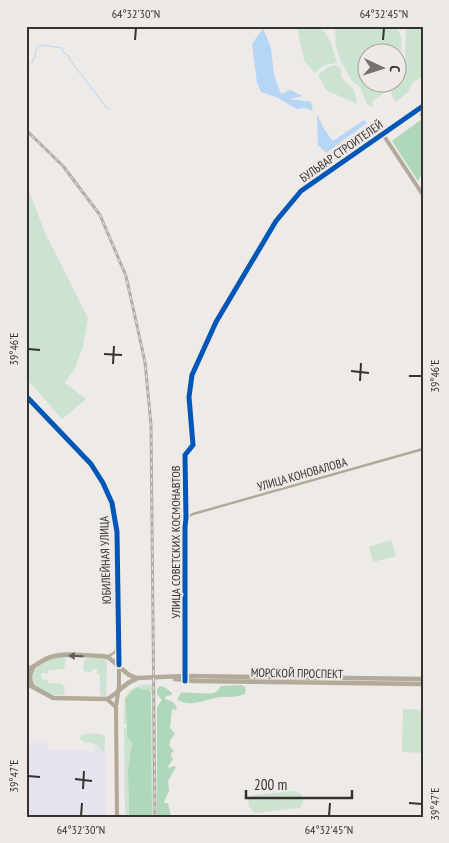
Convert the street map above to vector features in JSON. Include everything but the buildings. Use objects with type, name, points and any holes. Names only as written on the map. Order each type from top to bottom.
[{"type":"main road","points":[[26,670],[33,668],[43,660],[55,656],[108,657],[129,675],[137,678]]},
{"type":"main road","name":"ЮБИЛЕЙНАЯ УЛИЦА","points":[[117,817],[116,708],[119,666]]},
{"type":"main road","points":[[33,668],[29,678],[33,687]]},
{"type":"main road","name":"МОРСКОЙ ПРОСПЕКТ","points":[[137,678],[358,681],[423,679]]},
{"type":"main road","points":[[26,683],[53,698],[107,699],[128,682],[137,678]]},
{"type":"main road","name":"МОРСКОЙ ПРОСПЕКТ","points":[[390,681],[423,684]]},
{"type":"main road","points":[[107,699],[116,708]]},
{"type":"street","name":"БУЛЬВАР СТРОИТЕЛЕЙ","points":[[216,322],[276,221],[296,195],[423,106]]},
{"type":"street","points":[[382,134],[423,195]]},
{"type":"street","name":"УЛИЦА СОВЕТСКИХ КОСМОНАВТОВ","points":[[185,678],[185,455],[193,445],[194,440],[190,397],[192,375],[216,322]]},
{"type":"street","name":"ЮБИЛЕЙНАЯ УЛИЦА","points":[[26,396],[91,464],[103,483],[112,503],[117,532],[119,666]]},
{"type":"street","name":"УЛИЦА КОНОВАЛОВА","points":[[186,518],[193,514],[423,449]]},
{"type":"street","points":[[108,657],[115,652],[118,644]]},
{"type":"shaded area","points":[[26,743],[48,743],[48,750],[93,751],[94,743],[105,743],[106,817],[26,817]]},
{"type":"green space","points":[[297,26],[313,26],[323,31],[330,41],[337,63],[324,65],[315,73],[304,60]]},
{"type":"green space","points":[[335,26],[396,26],[401,36],[401,42],[356,42],[356,84],[352,81],[340,60],[336,47]]},
{"type":"green space","points":[[404,26],[423,26],[423,77],[413,82],[407,93],[396,102],[391,94],[392,92],[406,92],[406,29]]},
{"type":"green space","points":[[336,65],[341,69],[341,77],[354,90],[357,104],[326,90],[318,75],[328,67]]},
{"type":"green space","points":[[362,92],[386,92],[372,101],[373,107],[367,104]]},
{"type":"green space","points":[[423,112],[423,172],[418,181],[392,141],[422,119],[419,114]]},
{"type":"green space","points":[[26,188],[45,233],[88,318],[83,346],[75,368],[65,383],[86,399],[62,419],[26,378]]},
{"type":"green space","points":[[391,540],[396,556],[373,562],[369,547]]},
{"type":"green space","points":[[60,657],[66,659],[64,669],[48,670],[48,673],[41,673],[41,679],[47,680],[48,683],[60,683],[65,687],[64,695],[44,693],[37,688],[33,674],[37,667],[46,661]]},
{"type":"green space","points":[[90,658],[105,658],[107,660],[106,696],[100,694],[100,674],[97,674],[97,669],[93,669],[91,672],[84,671],[84,662]]},
{"type":"green space","points":[[153,684],[154,817],[152,817],[152,695],[150,689],[144,690],[138,687],[126,697],[130,690],[135,687]]},
{"type":"green space","points":[[242,685],[246,688],[245,694],[239,696],[193,703],[182,702],[177,699],[181,693],[213,693],[217,692],[221,686]]},
{"type":"green space","points":[[160,686],[172,693],[172,695],[166,696],[165,699],[173,702],[177,707],[175,711],[174,708],[172,710],[170,728],[175,734],[169,746],[174,751],[171,753],[173,759],[168,767],[176,767],[168,781],[169,791],[164,802],[168,803],[171,817],[157,817],[157,707],[162,700],[157,694],[157,689]]},
{"type":"green space","points":[[138,687],[144,690],[149,689],[151,693],[152,817],[129,817],[128,768],[132,743],[127,737],[125,698]]},
{"type":"green space","points":[[125,700],[128,739],[132,743],[128,768],[129,817],[125,817]]},
{"type":"green space","points":[[403,709],[423,710],[423,753],[402,752]]},
{"type":"green space","points":[[97,733],[105,736],[103,753],[97,745],[80,739],[81,735]]},
{"type":"green space","points":[[295,791],[303,798],[303,803],[299,808],[255,813],[249,807],[248,799],[253,795]]},
{"type":"water","points":[[263,28],[271,48],[274,75],[281,94],[290,90],[303,96],[289,99],[311,102],[313,111],[305,108],[297,109],[276,97],[261,92],[257,83],[252,44]]},
{"type":"water","points":[[317,114],[324,129],[333,141],[364,120],[367,123],[326,153],[318,145]]},
{"type":"waterway","points":[[26,67],[33,61],[37,47],[41,45],[62,48],[63,52],[69,56],[70,60],[106,107],[110,109]]},
{"type":"railway","points":[[26,130],[63,166],[100,215],[126,276],[145,362],[151,425],[155,817]]},
{"type":"cycle path","points":[[185,681],[185,455],[193,445],[189,397],[192,375],[216,322],[276,221],[301,191],[423,106]]},
{"type":"cycle path","points":[[26,396],[91,464],[103,483],[112,503],[117,532],[119,665]]}]
